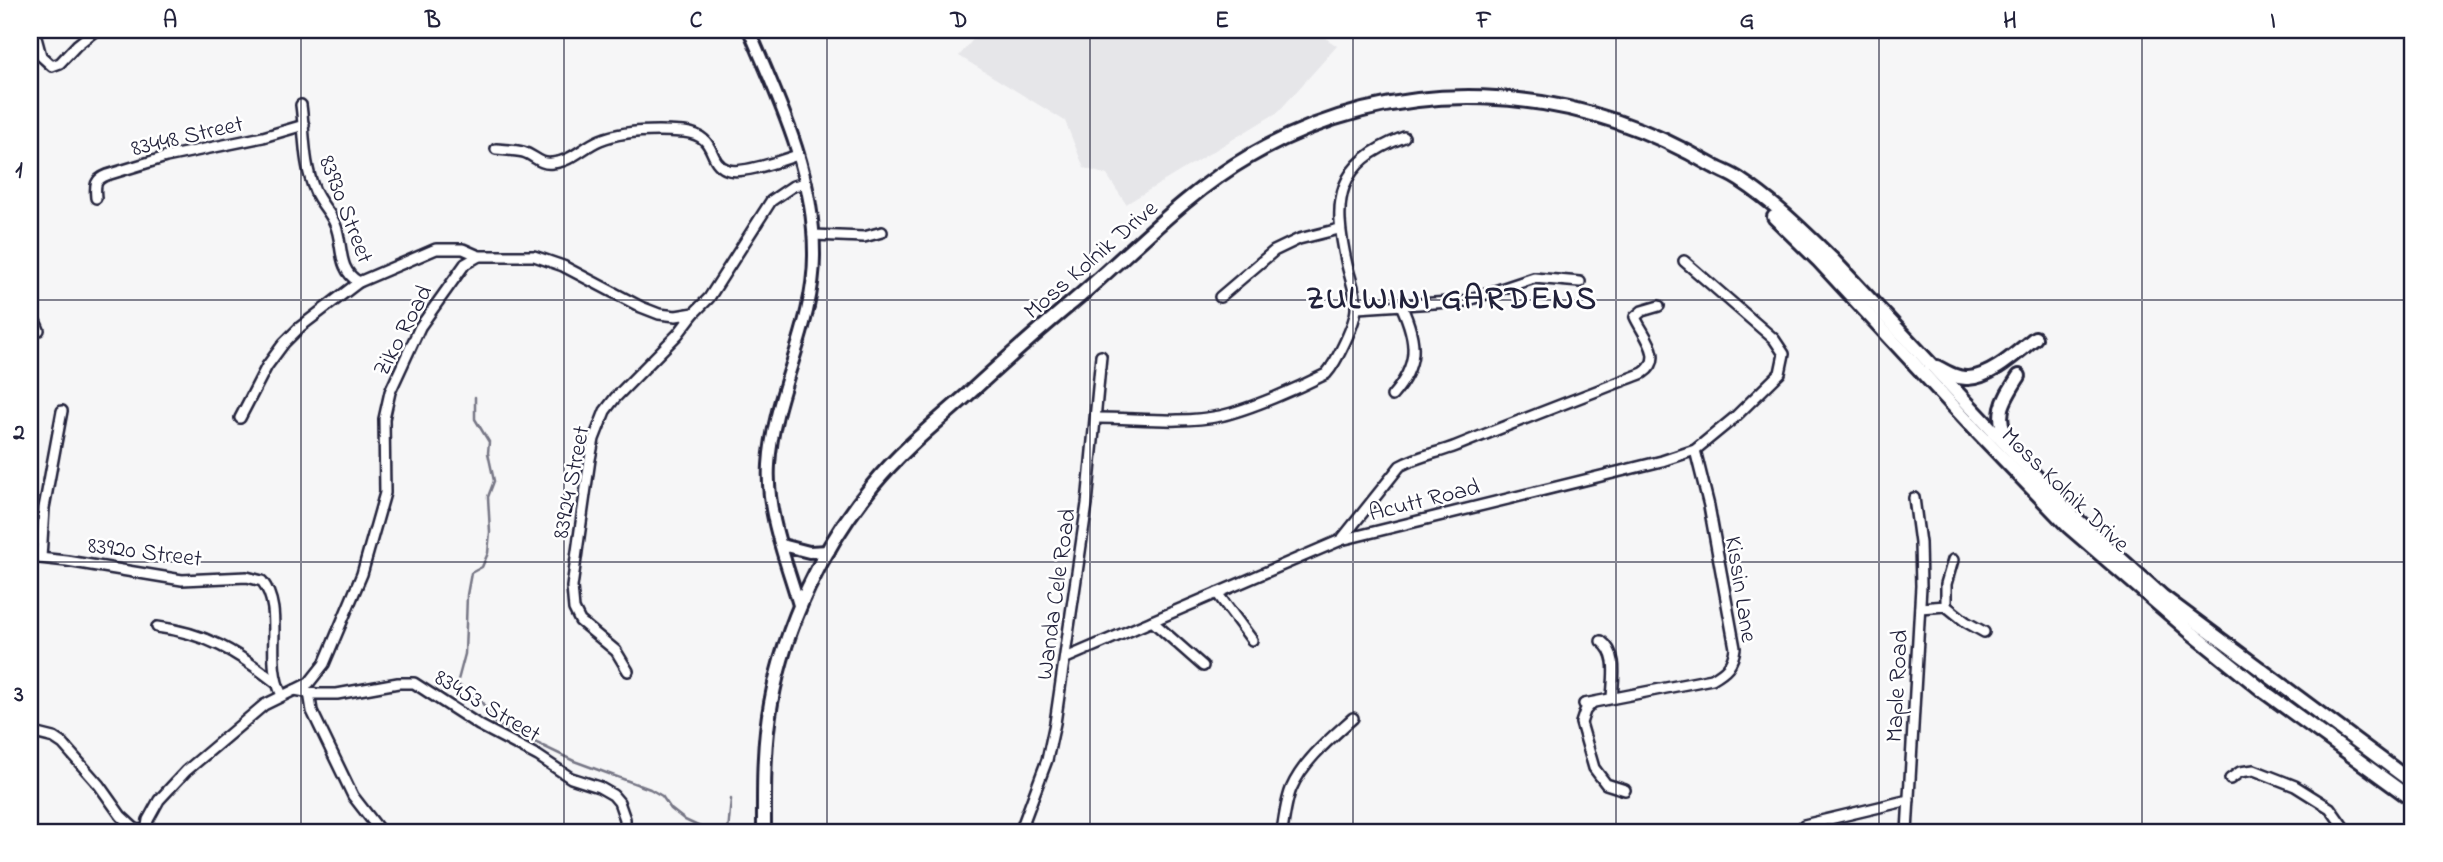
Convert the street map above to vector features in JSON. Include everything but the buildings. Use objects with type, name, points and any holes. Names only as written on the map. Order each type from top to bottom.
[{"type":"main road","name":"Moss Kolnik Drive","points":[[764,832],[764,777],[771,704],[780,663],[799,605],[829,551],[872,486],[911,444],[1158,226],[1220,176],[1251,156],[1316,125],[1387,104],[1444,97],[1510,97],[1580,109],[1687,150],[1737,177],[1798,226],[1832,259],[2074,517],[2162,596],[2410,780]]},
{"type":"main road","name":"Moss Kolnik Drive","points":[[1722,171],[1731,182],[1779,220],[1818,260],[2069,527],[2266,693],[2413,800]]},
{"type":"main road","points":[[1930,364],[1961,378],[1977,377],[1996,367],[2035,338]]},
{"type":"main road","points":[[2013,451],[2001,426],[2000,417],[2004,400],[2019,376]]},
{"type":"street","points":[[34,30],[40,56],[52,66],[60,63],[77,44],[96,30]]},
{"type":"street","points":[[749,30],[785,116],[807,183],[813,235],[814,255],[809,303],[775,425],[769,465],[769,504],[799,605]]},
{"type":"street","name":"83930 Street","points":[[301,105],[306,165],[314,190],[335,222],[348,274],[359,282]]},
{"type":"street","name":"83448 Street","points":[[96,198],[98,178],[166,157],[263,138],[304,125]]},
{"type":"street","points":[[496,149],[522,152],[547,164],[562,162],[587,146],[612,136],[692,133],[705,140],[719,165],[734,172],[798,155]]},
{"type":"street","points":[[1097,418],[1178,419],[1220,416],[1325,374],[1333,365],[1357,308],[1339,229],[1338,214],[1342,197],[1355,166],[1380,146],[1404,137]]},
{"type":"street","points":[[240,418],[267,366],[300,327],[359,282],[436,249],[463,249],[479,256],[534,256],[563,266],[641,307],[676,316],[694,313],[709,298],[771,201],[793,186],[807,183]]},
{"type":"street","points":[[1220,297],[1274,251],[1299,239],[1339,229]]},
{"type":"street","points":[[813,235],[864,237],[882,232]]},
{"type":"street","name":"Ziko Road","points":[[143,831],[159,800],[186,771],[247,717],[282,695],[309,683],[324,664],[362,574],[385,493],[384,419],[390,392],[420,327],[457,273],[465,264],[479,256]]},
{"type":"street","name":"Acutt Road","points":[[1066,658],[1342,540],[1662,461],[1695,450],[1734,418],[1780,373],[1784,354],[1774,339],[1685,261]]},
{"type":"street","points":[[1357,308],[1477,299],[1534,278],[1580,282]]},
{"type":"street","points":[[1392,396],[1404,382],[1413,357],[1412,332],[1401,305]]},
{"type":"street","points":[[1342,540],[1382,485],[1400,466],[1651,368],[1654,361],[1653,350],[1635,317],[1642,311],[1659,306]]},
{"type":"street","name":"83924 Street","points":[[628,671],[616,652],[580,621],[574,609],[572,587],[590,458],[605,411],[678,334],[694,313]]},
{"type":"street","points":[[30,321],[36,323],[39,330]]},
{"type":"street","name":"Wanda Cele Road","points":[[1020,832],[1047,760],[1066,658],[1097,418],[1101,356]]},
{"type":"street","points":[[41,558],[44,508],[62,411]]},
{"type":"street","name":"Kissin Lane","points":[[1625,790],[1606,785],[1594,768],[1581,723],[1588,703],[1712,679],[1729,668],[1734,658],[1735,648],[1711,519],[1695,450]]},
{"type":"street","name":"Maple Road","points":[[1907,832],[1920,608],[1920,543],[1914,498]]},
{"type":"street","points":[[782,545],[809,552],[829,551]]},
{"type":"street","name":"83920 Street","points":[[30,557],[182,580],[247,577],[262,581],[271,599],[275,682],[282,695]]},
{"type":"street","points":[[1946,606],[1946,584],[1953,560]]},
{"type":"street","points":[[1217,593],[1252,640]]},
{"type":"street","points":[[1920,608],[1946,606],[1984,632]]},
{"type":"street","points":[[1152,621],[1203,666]]},
{"type":"street","points":[[157,627],[204,637],[275,682]]},
{"type":"street","points":[[1601,641],[1609,647],[1612,654],[1612,698]]},
{"type":"street","name":"83453 Street","points":[[295,690],[337,694],[397,683],[414,683],[478,725],[538,756],[571,778],[599,787],[613,795],[625,818],[625,832]]},
{"type":"street","points":[[309,692],[312,712],[353,796],[381,832]]},
{"type":"street","points":[[1282,832],[1287,802],[1296,778],[1327,742],[1353,718]]},
{"type":"street","points":[[30,732],[54,738],[63,744],[99,785],[121,816],[134,828],[143,831]]},
{"type":"street","points":[[2230,779],[2240,772],[2254,770],[2295,786],[2330,808],[2347,832]]},
{"type":"street","points":[[1804,825],[1909,800]]},
{"type":"shaded area","points":[[981,30],[1314,30],[1337,46],[1278,112],[1126,204],[1107,175],[1084,168],[1065,121],[959,56]]},
{"type":"waterway","points":[[475,397],[475,419],[489,442],[488,453],[494,481],[488,497],[488,553],[482,567],[471,573],[467,595],[465,654],[457,684],[481,701],[495,723],[574,761],[650,789],[662,796],[671,809],[685,820],[711,832]]},
{"type":"waterway","points":[[728,832],[731,799]]},
{"type":"district","name":"ZULWINI GARDENS","points":[[1452,297]]}]
